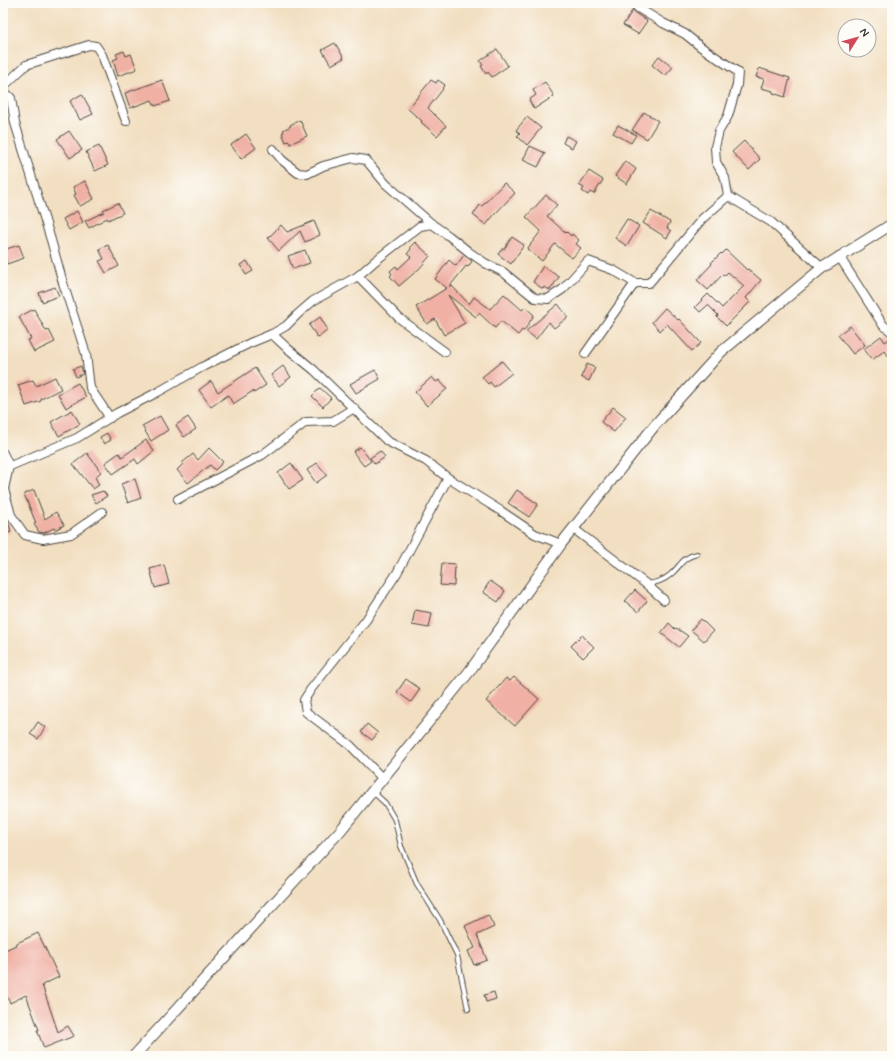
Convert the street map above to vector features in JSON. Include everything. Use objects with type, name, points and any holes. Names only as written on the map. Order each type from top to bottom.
[{"type":"street","points":[[633,3],[638,8],[662,23],[684,34],[738,72],[737,85],[728,116],[719,131],[715,147],[716,162],[726,178],[728,196]]},
{"type":"street","points":[[110,418],[90,388],[86,354],[15,123],[11,98],[3,88],[26,65],[89,45],[96,46],[102,55],[126,121]]},
{"type":"street","points":[[273,150],[282,160],[298,173],[307,174],[323,166],[353,158],[366,160],[386,184],[432,224],[485,263],[503,272],[535,298],[548,299],[563,289],[588,261],[612,270],[634,283],[649,283],[702,219],[728,196]]},
{"type":"street","points":[[728,196],[771,222],[822,268]]},
{"type":"street","points":[[6,467],[77,438],[204,366],[250,343],[272,334],[286,326],[313,301],[358,276],[420,226],[432,224]]},
{"type":"street","points":[[134,1056],[340,831],[470,672],[562,544],[655,425],[721,352],[822,268],[892,224]]},
{"type":"street","points":[[839,256],[883,325],[892,332]]},
{"type":"street","points":[[358,276],[399,318],[445,352]]},
{"type":"street","points":[[585,354],[634,283]]},
{"type":"street","points":[[272,334],[314,370],[387,441],[426,460],[448,478],[535,534],[562,544]]},
{"type":"street","points":[[178,499],[262,455],[306,422],[332,421],[354,408]]},
{"type":"street","points":[[3,453],[6,467],[4,489],[10,515],[25,535],[43,540],[71,534],[102,512]]},
{"type":"street","points":[[382,778],[350,744],[306,712],[304,700],[311,689],[366,620],[393,579],[448,478]]},
{"type":"street","points":[[574,529],[646,584],[664,600]]},
{"type":"lane","points":[[646,584],[658,582],[670,575],[689,556],[697,554]]},
{"type":"lane","points":[[372,791],[385,803],[395,820],[401,846],[417,884],[440,920],[457,955],[468,1009]]},
{"type":"building","points":[[632,11],[647,21],[638,34],[623,25]]},
{"type":"building","points":[[335,43],[344,58],[331,65],[322,50]]},
{"type":"building","points":[[497,49],[508,66],[492,77],[488,72],[486,74],[480,61]]},
{"type":"building","points":[[124,51],[126,56],[131,54],[137,69],[118,76],[113,60],[118,58],[116,54]]},
{"type":"building","points":[[659,56],[673,67],[665,76],[652,65]]},
{"type":"building","points":[[759,68],[790,78],[785,97],[773,93],[773,91],[761,88],[764,79],[756,77]]},
{"type":"building","points":[[162,80],[170,101],[155,106],[152,100],[130,108],[125,93]]},
{"type":"building","points":[[431,80],[436,83],[438,80],[445,85],[428,108],[446,126],[437,136],[408,109]]},
{"type":"building","points":[[545,82],[554,96],[534,109],[529,100],[536,95],[533,90]]},
{"type":"building","points":[[82,94],[93,114],[80,120],[70,101]]},
{"type":"building","points":[[644,112],[658,121],[647,139],[632,130]]},
{"type":"building","points":[[527,117],[541,128],[527,145],[517,136],[520,133],[516,130]]},
{"type":"building","points":[[300,120],[307,136],[290,144],[289,141],[286,142],[282,133],[284,132],[283,130]]},
{"type":"building","points":[[618,125],[636,135],[631,143],[613,133]]},
{"type":"building","points":[[69,131],[82,150],[70,158],[57,139]]},
{"type":"building","points":[[246,134],[256,148],[241,159],[231,145]]},
{"type":"building","points":[[566,136],[576,141],[572,148],[563,143]]},
{"type":"building","points":[[744,141],[760,159],[749,170],[732,152]]},
{"type":"building","points":[[99,146],[108,165],[95,171],[86,152]]},
{"type":"building","points":[[530,146],[545,153],[538,167],[523,160]]},
{"type":"building","points":[[625,161],[636,169],[627,184],[615,176]]},
{"type":"building","points":[[589,171],[603,180],[594,194],[590,192],[588,195],[582,191],[584,188],[579,185]]},
{"type":"building","points":[[85,181],[94,199],[80,206],[74,195],[76,194],[73,187]]},
{"type":"building","points":[[504,183],[515,193],[486,225],[473,215],[480,205],[482,206]]},
{"type":"building","points":[[546,195],[557,205],[547,216],[566,233],[567,232],[571,236],[572,234],[579,240],[576,244],[581,248],[572,258],[555,244],[542,261],[527,249],[541,231],[526,217]]},
{"type":"building","points":[[118,203],[123,213],[108,220],[107,218],[89,228],[85,221]]},
{"type":"building","points":[[77,211],[83,222],[69,230],[63,219]]},
{"type":"building","points":[[651,211],[670,222],[667,228],[671,231],[667,238],[643,223]]},
{"type":"building","points":[[627,219],[639,226],[627,246],[615,238]]},
{"type":"building","points":[[314,221],[320,235],[305,242],[300,231],[279,251],[268,238],[281,225],[287,232]]},
{"type":"building","points":[[512,237],[524,245],[511,264],[498,254],[503,248],[504,249]]},
{"type":"building","points":[[415,242],[430,256],[419,269],[399,286],[390,276],[392,274],[390,271],[396,266],[398,269],[411,257],[407,254],[411,249],[410,247]]},
{"type":"building","points":[[19,245],[24,258],[7,264],[3,250]]},
{"type":"building","points":[[108,245],[119,266],[106,273],[99,261],[104,259],[99,249]]},
{"type":"building","points":[[305,250],[310,263],[293,269],[288,256]]},
{"type":"building","points":[[726,250],[747,270],[748,269],[761,280],[746,298],[750,302],[726,326],[708,305],[700,312],[695,307],[708,294],[722,308],[744,286],[728,272],[725,275],[723,274],[708,290],[697,280],[712,264],[711,263]]},
{"type":"building","points":[[464,255],[472,261],[449,287],[451,285],[469,304],[474,297],[490,309],[504,294],[522,310],[525,307],[534,315],[524,331],[522,330],[518,335],[501,321],[495,328],[479,313],[476,317],[448,295],[465,323],[444,335],[435,319],[427,324],[416,307],[447,288],[435,279],[449,260],[456,266]]},
{"type":"building","points":[[247,261],[253,271],[246,275],[240,265]]},
{"type":"building","points":[[543,266],[559,277],[550,290],[544,287],[543,289],[533,282]]},
{"type":"building","points":[[55,287],[59,296],[42,302],[39,293]]},
{"type":"building","points":[[558,304],[568,317],[554,328],[549,322],[536,339],[526,331]]},
{"type":"building","points":[[665,308],[678,320],[679,319],[701,343],[692,351],[667,324],[660,331],[652,322]]},
{"type":"building","points":[[34,309],[46,331],[49,330],[55,342],[34,352],[28,340],[31,339],[19,317]]},
{"type":"building","points":[[320,317],[328,330],[318,338],[309,325]]},
{"type":"building","points":[[850,326],[865,345],[853,354],[838,335]]},
{"type":"building","points":[[881,336],[885,342],[889,339],[892,343],[892,360],[884,351],[872,360],[864,349]]},
{"type":"building","points":[[502,361],[512,373],[494,387],[490,382],[488,384],[482,377]]},
{"type":"building","points":[[587,364],[595,368],[589,381],[581,377]]},
{"type":"building","points":[[81,366],[83,374],[76,377],[73,369]]},
{"type":"building","points":[[283,366],[291,377],[279,386],[271,375]]},
{"type":"building","points":[[255,368],[266,385],[254,393],[253,391],[233,404],[228,395],[211,407],[199,390],[211,381],[218,392]]},
{"type":"building","points":[[375,370],[380,379],[356,393],[350,384]]},
{"type":"building","points":[[55,377],[61,389],[41,399],[41,401],[26,406],[18,385],[33,380],[36,386]]},
{"type":"building","points":[[432,377],[436,382],[439,380],[447,389],[427,406],[415,392]]},
{"type":"building","points":[[78,383],[86,397],[66,408],[58,394]]},
{"type":"building","points":[[320,388],[331,398],[323,407],[312,396]]},
{"type":"building","points":[[613,407],[626,417],[614,432],[601,422]]},
{"type":"building","points":[[72,410],[80,424],[59,436],[51,422]]},
{"type":"building","points":[[160,416],[168,430],[151,441],[142,426]]},
{"type":"building","points":[[188,417],[196,429],[184,437],[176,425]]},
{"type":"building","points":[[107,433],[111,440],[104,444],[100,437]]},
{"type":"building","points":[[146,440],[154,451],[138,464],[135,459],[113,474],[105,463],[119,453],[122,457]]},
{"type":"building","points":[[360,447],[371,461],[364,466],[353,452]]},
{"type":"building","points":[[209,448],[223,462],[215,470],[210,465],[188,483],[177,470],[183,464],[182,463],[193,454],[198,460]]},
{"type":"building","points":[[380,451],[385,457],[375,464],[370,458]]},
{"type":"building","points":[[87,453],[101,472],[95,477],[99,485],[93,489],[73,464]]},
{"type":"building","points":[[291,463],[303,480],[289,489],[278,473]]},
{"type":"building","points":[[317,463],[327,475],[316,483],[307,470]]},
{"type":"building","points":[[135,479],[141,498],[128,503],[121,484]]},
{"type":"building","points":[[34,490],[45,519],[56,512],[64,525],[55,530],[54,528],[44,533],[39,532],[34,524],[36,523],[24,494]]},
{"type":"building","points":[[517,490],[538,504],[529,517],[508,503]]},
{"type":"building","points":[[103,491],[107,496],[96,503],[91,495]]},
{"type":"building","points":[[3,511],[8,520],[11,532],[3,535]]},
{"type":"building","points":[[442,563],[455,564],[454,586],[440,585]]},
{"type":"building","points":[[164,565],[169,584],[155,588],[150,569]]},
{"type":"building","points":[[490,581],[505,591],[498,602],[483,592]]},
{"type":"building","points":[[635,590],[647,601],[638,612],[625,601]]},
{"type":"building","points":[[415,610],[432,613],[429,628],[412,625]]},
{"type":"building","points":[[701,619],[713,631],[704,641],[691,630]]},
{"type":"building","points":[[669,623],[675,629],[676,628],[688,636],[679,647],[661,633]]},
{"type":"building","points":[[582,635],[594,647],[583,658],[571,646]]},
{"type":"building","points":[[514,677],[539,699],[515,726],[486,701],[506,678],[510,681]]},
{"type":"building","points":[[406,679],[420,689],[411,702],[397,692]]},
{"type":"building","points":[[38,722],[45,727],[38,739],[30,734]]},
{"type":"building","points":[[367,724],[378,733],[372,740],[361,732]]},
{"type":"building","points":[[488,915],[494,927],[477,935],[487,960],[474,965],[468,951],[475,948],[465,926]]},
{"type":"building","points":[[38,933],[59,977],[42,985],[58,1032],[68,1026],[74,1036],[44,1048],[26,995],[10,1003],[3,988],[3,951]]},
{"type":"building","points":[[494,992],[496,999],[486,1002],[484,995]]}]
